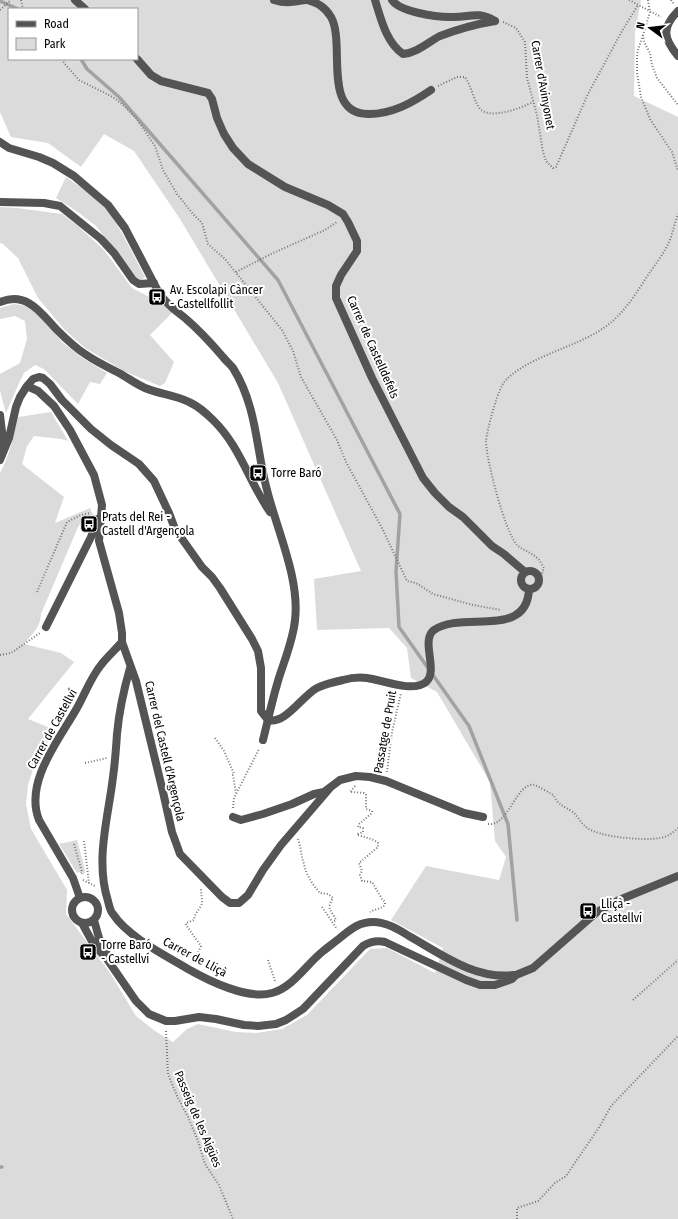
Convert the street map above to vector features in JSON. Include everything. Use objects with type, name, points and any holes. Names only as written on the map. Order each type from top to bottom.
[{"type":"street","points":[[75,0],[84,8]]},
{"type":"street","points":[[274,0],[284,3],[306,0],[320,4],[332,17],[337,42],[338,86],[345,102],[356,113],[380,114],[401,108],[431,90]]},
{"type":"street","points":[[374,0],[386,33],[395,47],[403,54],[409,54],[438,37],[456,30],[495,21]]},
{"type":"street","points":[[392,0],[402,8],[424,14],[451,17],[476,14],[486,16],[495,21]]},
{"type":"street","points":[[678,11],[669,21],[666,30],[667,40],[678,56]]},
{"type":"street","name":"Carrer de Castelldefels","points":[[138,60],[151,75],[161,81],[208,93],[212,99],[217,118],[224,134],[233,148],[248,164],[285,187],[328,205],[343,214],[357,241],[357,251],[341,275],[336,286],[336,298],[372,378],[414,461],[423,478],[449,508],[463,517],[492,546],[525,572]]},
{"type":"street","points":[[0,142],[9,148],[53,163],[69,173],[112,210],[125,228],[165,303],[186,318],[216,348],[232,367],[242,386],[254,421],[266,488],[292,576],[295,596],[296,618],[293,637],[278,680],[263,740]]},
{"type":"street","points":[[0,202],[44,203],[60,206],[101,239],[114,253],[133,280],[139,284],[154,283]]},
{"type":"street","points":[[0,302],[8,299],[18,299],[30,304],[49,319],[74,346],[100,364],[147,389],[188,402],[200,409],[224,432],[232,442],[253,485],[274,518]]},
{"type":"street","points":[[0,460],[9,438],[16,407],[27,386],[33,379],[39,377],[43,378],[50,384],[62,400],[91,429],[138,464],[154,481],[175,528],[202,567],[220,588],[258,651],[261,668],[261,711],[268,720],[272,721],[289,712],[305,696],[316,688],[345,679],[367,678],[402,686],[421,685],[427,681],[430,674],[430,635],[433,631],[460,622],[499,621],[510,619],[520,614],[529,596],[529,589]]},
{"type":"street","name":"Carrer del Castell d'Argençola","points":[[27,386],[38,391],[54,406],[70,430],[94,475],[102,505],[99,541],[119,614],[122,642],[130,668],[136,681],[172,832],[180,854],[222,897],[230,903],[239,904],[248,895],[269,861],[330,788]]},
{"type":"street","points":[[0,415],[3,446],[0,460]]},
{"type":"street","points":[[46,627],[91,537],[102,505]]},
{"type":"street","points":[[534,571],[540,579],[537,587],[529,589],[524,587],[521,582],[522,576],[525,572],[534,571]]},
{"type":"street","name":"Carrer de Castellví","points":[[80,898],[73,878],[39,820],[35,810],[35,797],[39,776],[47,758],[100,665],[122,642]]},
{"type":"street","name":"Carrer de Lliçà","points":[[130,668],[117,735],[114,773],[103,841],[103,879],[112,913],[130,932],[167,957],[212,981],[244,992],[265,994],[272,993],[295,979],[321,952],[353,927],[363,922]]},
{"type":"street","points":[[233,817],[241,820],[262,814],[292,804],[314,794],[324,792],[345,778],[363,776],[386,781],[464,813],[483,817]]},
{"type":"street","points":[[363,922],[383,923],[415,939],[439,954],[476,971],[501,977],[516,975],[540,963],[584,924],[609,905],[678,876]]},
{"type":"street","points":[[107,959],[99,938],[96,917],[97,905],[92,899],[84,897],[80,898],[74,904],[72,912],[75,919],[82,923],[94,945],[107,959],[144,1010],[154,1017],[166,1021],[175,1022],[199,1017],[258,1026],[271,1025],[286,1020],[303,1009],[363,946],[374,941],[385,942],[448,973],[480,985],[495,985],[504,983],[516,975]]},
{"type":"street","points":[[82,923],[90,922],[96,917],[112,913]]},
{"type":"path","points":[[0,10],[11,0]]},
{"type":"path","points":[[629,0],[669,21]]},
{"type":"path","points":[[648,0],[650,12],[638,50],[637,73],[642,96],[650,119],[672,152],[678,172]]},
{"type":"path","name":"Carrer d'Avinyonet","points":[[495,21],[506,22],[516,28],[524,42],[527,78],[537,115],[544,156],[551,166],[556,167],[588,94],[622,31],[638,5]]},
{"type":"path","points":[[643,35],[644,42],[650,54],[657,78],[678,105]]},
{"type":"path","points":[[62,60],[79,80],[113,97],[124,105],[136,118],[155,146],[163,170],[177,194],[202,223],[208,244],[225,259],[282,330],[293,352],[301,377],[337,440],[346,462],[383,530],[407,581],[416,583],[432,594],[473,605],[512,611],[520,614]]},
{"type":"path","points":[[431,90],[457,77],[465,77],[478,107],[486,113],[495,114],[512,111],[533,102]]},
{"type":"path","points":[[540,579],[544,568],[537,558],[516,544],[507,525],[491,475],[486,442],[488,429],[498,395],[503,382],[514,372],[591,336],[606,327],[624,311],[637,293],[669,241],[678,214]]},
{"type":"path","points":[[236,272],[271,254],[325,230],[345,217]]},
{"type":"path","points":[[37,592],[67,522],[80,516]]},
{"type":"path","points":[[0,655],[11,653],[36,636],[46,627]]},
{"type":"path","name":"Passatge de Pruit","points":[[386,781],[392,732],[402,686]]},
{"type":"path","points":[[215,738],[224,751],[234,774],[236,794]]},
{"type":"path","points":[[233,817],[233,806],[236,794],[245,775],[252,765],[263,740]]},
{"type":"path","points":[[85,763],[107,758],[108,763]]},
{"type":"path","points":[[345,778],[347,782],[356,784],[350,792],[364,793],[366,795],[366,809],[372,811],[372,813],[359,824],[358,827],[363,828],[363,832],[358,834],[358,836],[374,840],[378,843],[378,847],[359,863],[362,871],[360,875],[362,881],[372,882],[385,902],[385,905],[382,908],[374,909],[366,915],[363,922]]},
{"type":"path","points":[[483,817],[488,824],[492,825],[496,823],[509,809],[520,792],[530,786],[535,785],[553,794],[558,802],[574,813],[586,828],[599,834],[617,837],[653,839],[670,835],[678,828]]},
{"type":"path","points":[[291,834],[298,839],[304,865],[312,882],[320,893],[328,894],[333,898],[329,904],[329,907],[336,920],[333,922]]},
{"type":"path","points":[[84,841],[89,883]]},
{"type":"path","points":[[74,844],[82,872],[77,876]]},
{"type":"path","points":[[180,953],[197,955],[201,945],[194,937],[186,923],[194,920],[194,914],[202,902]]},
{"type":"path","points":[[322,907],[342,936]]},
{"type":"path","points":[[268,960],[278,990]]},
{"type":"path","points":[[633,1000],[678,960]]},
{"type":"path","name":"Passeig de les Aigües","points":[[166,1021],[168,1074],[177,1096],[191,1123],[205,1164],[218,1185],[233,1219]]},
{"type":"path","points":[[517,1219],[517,1208],[538,1201],[555,1183],[566,1176],[600,1126],[611,1106],[678,1036]]},
{"type":"green space","points":[[0,0],[641,0],[635,33],[634,96],[678,117],[678,1219],[0,1219],[0,473],[9,452],[18,417],[51,412],[68,441],[34,436],[27,446],[22,464],[64,497],[55,523],[90,508],[93,515],[82,521],[78,527],[41,614],[39,623],[24,644],[61,653],[74,662],[28,719],[55,730],[34,766],[28,785],[26,804],[31,829],[67,890],[66,914],[110,973],[136,1016],[155,1031],[173,1042],[187,1029],[198,1024],[236,1032],[256,1033],[282,1029],[307,1015],[370,949],[387,948],[435,973],[443,948],[391,920],[426,866],[499,880],[506,857],[495,841],[490,782],[437,692],[411,678],[407,648],[389,628],[317,630],[314,579],[361,571],[278,383],[180,219],[134,151],[104,134],[81,167],[48,143],[11,137],[0,112]]},
{"type":"green space","points":[[66,177],[93,196],[107,210],[122,234],[145,277],[141,280],[136,277],[96,226],[56,198]]},
{"type":"green space","points":[[0,207],[62,214],[78,226],[104,250],[132,288],[155,300],[173,312],[150,335],[174,362],[165,383],[160,386],[124,371],[85,348],[64,329],[38,298],[18,258],[0,243]]},
{"type":"green space","points":[[14,304],[27,306],[40,317],[63,343],[84,359],[107,373],[100,384],[90,382],[78,404],[44,369],[35,365],[24,373],[6,413],[0,391],[0,374],[20,363],[27,339],[25,321],[15,316],[0,319],[0,308]]},
{"type":"green space","points":[[77,840],[85,870],[85,873],[82,875],[80,872],[77,873],[59,844]]},
{"type":"waterway","points":[[0,1],[16,8]]},
{"type":"waterway","points":[[82,60],[87,69],[119,97],[278,280],[400,514],[396,571],[399,627],[469,726],[508,824],[517,920]]},
{"type":"place","name":"Av. Escolapi Càncer - Castellfollit","points":[[157,297]]},
{"type":"place","name":"Torre Baró","points":[[258,473]]},
{"type":"place","name":"Prats del Rei - Castell d'Argençola","points":[[89,524]]},
{"type":"place","name":"Lliçà - Castellví","points":[[588,911]]},
{"type":"place","name":"Torre Baró - Castellví","points":[[88,952]]}]
